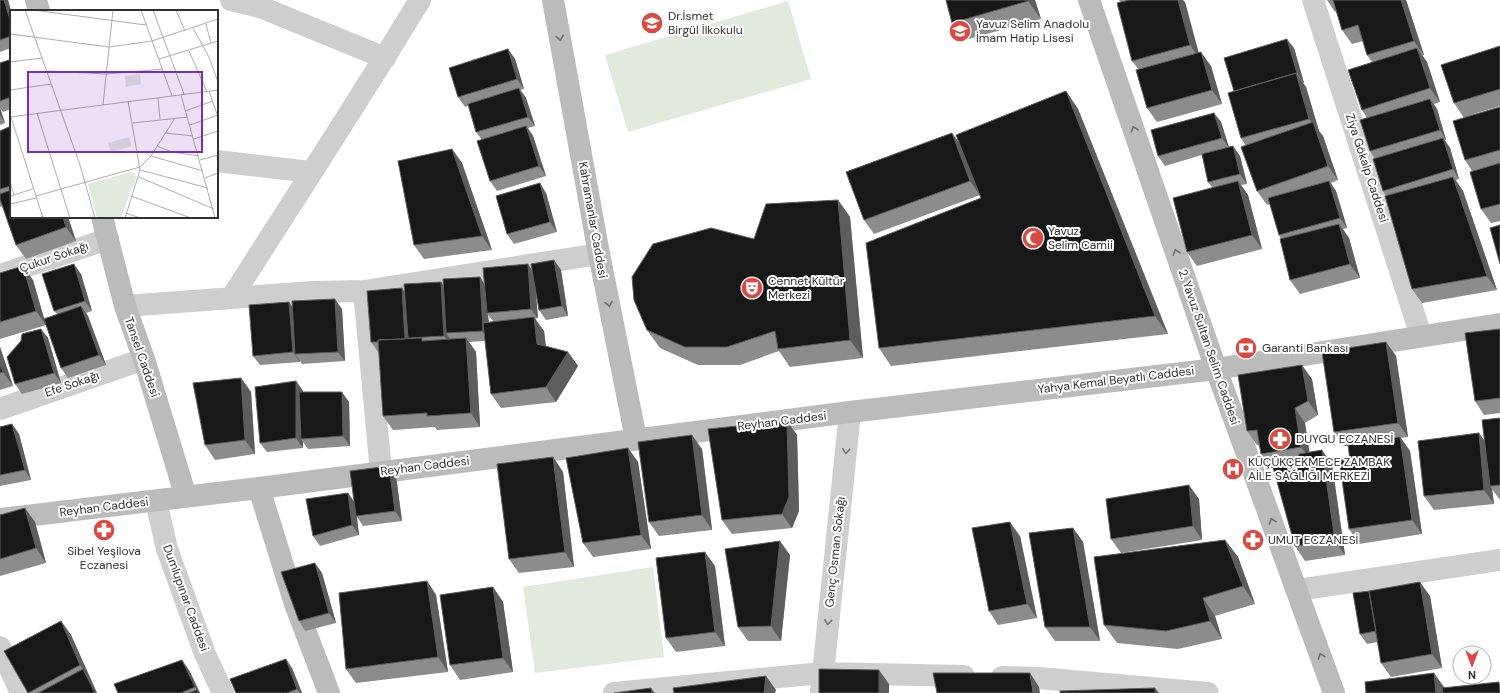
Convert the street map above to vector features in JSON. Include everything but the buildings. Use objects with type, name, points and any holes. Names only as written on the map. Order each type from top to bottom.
[{"type":"street","points":[[36,0],[39,10]]},
{"type":"street","points":[[231,0],[263,8],[385,58]]},
{"type":"street","points":[[232,297],[311,172],[337,134],[420,0]]},
{"type":"street","name":"Kahramanlar Caddesi","points":[[553,0],[599,254],[636,439]]},
{"type":"street","name":"2. Yavuz Sultan Selim Caddesi","points":[[1089,0],[1216,368],[1334,693]]},
{"type":"street","name":"Ziya Gökalp Caddesi","points":[[1314,0],[1421,336]]},
{"type":"street","points":[[218,161],[311,172]]},
{"type":"street","name":"Tansel Caddesi","points":[[102,218],[125,306],[144,359],[186,497]]},
{"type":"street","name":"Çukur Sokağı","points":[[0,275],[108,238]]},
{"type":"street","points":[[125,306],[232,297],[313,292],[364,291],[599,254]]},
{"type":"street","points":[[364,291],[381,472]]},
{"type":"street","name":"Yahya Kemal Beyatlı Caddesi","points":[[850,412],[1216,368],[1500,324]]},
{"type":"street","name":"Efe Sokağı","points":[[0,409],[144,359]]},
{"type":"street","name":"Reyhan Caddesi","points":[[0,519],[156,501],[850,412]]},
{"type":"street","name":"Genç Osman Sokağı","points":[[821,683],[850,412]]},
{"type":"street","points":[[259,488],[295,604],[329,693]]},
{"type":"street","name":"Dumlupınar Caddesi","points":[[156,501],[167,549],[205,654],[223,693]]},
{"type":"street","points":[[1297,590],[1500,560]]},
{"type":"street","points":[[0,647],[20,693]]},
{"type":"street","points":[[614,693],[821,683],[1039,678],[1208,693]]},
{"type":"shaded area","points":[[788,1],[811,79],[628,132],[605,55]]},
{"type":"shaded area","points":[[653,567],[664,657],[535,673],[523,587]]},
{"type":"place","name":"Dr.İsmet Birgül İlkokulu","points":[[652,23]]},
{"type":"place","name":"Yavuz Selim Anadolu İmam Hatip Lisesi","points":[[960,31]]},
{"type":"place","name":"Yavuz Selim Camii","points":[[1033,238]]},
{"type":"place","name":"Cennet Kültür Merkezi","points":[[752,288]]},
{"type":"place","name":"Garanti Bankası","points":[[1246,348]]},
{"type":"place","name":"DUYGU ECZANESİ","points":[[1280,439]]},
{"type":"place","name":"KÜÇÜKÇEKMECE ZAMBAK AİLE SAĞLIĞI MERKEZİ","points":[[1233,469]]},
{"type":"place","name":"Sibel Yeşilova Eczanesi","points":[[104,530]]},
{"type":"place","name":"UMUT ECZANESİ","points":[[1253,540]]}]
